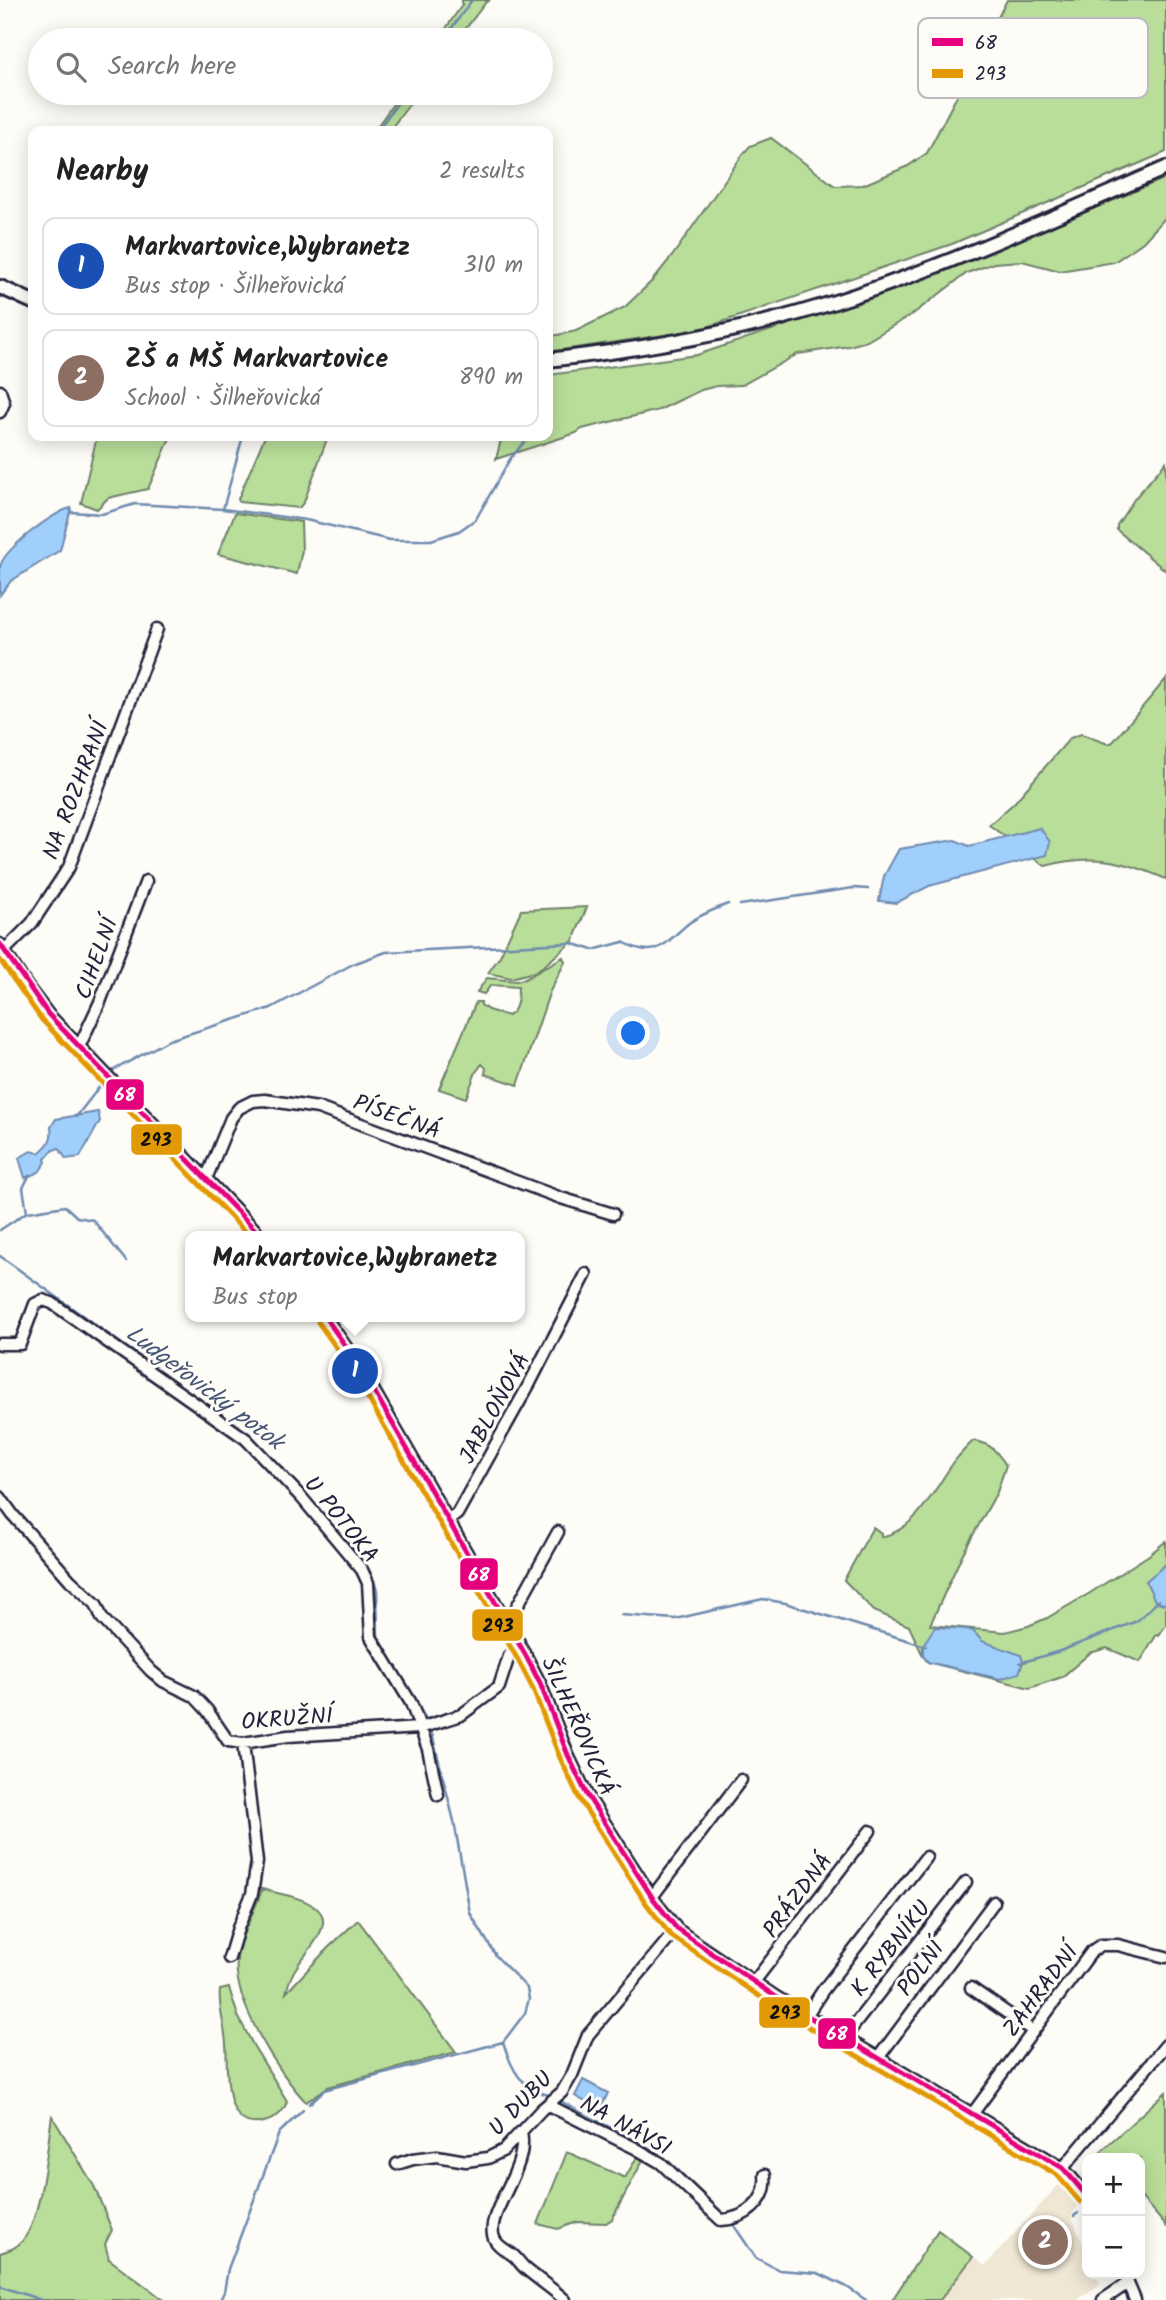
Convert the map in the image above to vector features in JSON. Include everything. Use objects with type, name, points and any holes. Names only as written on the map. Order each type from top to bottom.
[{"type":"main road","points":[[553,359],[667,343],[780,318],[838,301],[954,259],[1166,168]]},
{"type":"main road","points":[[0,288],[28,300]]},
{"type":"street","points":[[0,391],[4,403],[0,412]]},
{"type":"street","name":"NA ROZHRANÍ","points":[[2,947],[32,923],[69,867],[157,629]]},
{"type":"street","name":"CIHELNÍ","points":[[79,1047],[100,1002],[146,881]]},
{"type":"street","points":[[2,947],[48,1014],[256,1231]]},
{"type":"street","name":"PÍSEČNÁ","points":[[206,1179],[231,1118],[240,1108],[253,1101],[275,1101],[318,1108],[562,1198],[613,1214]]},
{"type":"street","name":"JABLOŇOVÁ","points":[[449,1520],[457,1514],[526,1392],[586,1274]]},
{"type":"street","name":"U POTOKA","points":[[0,1344],[20,1344],[35,1304],[43,1300],[52,1303],[236,1432],[267,1459],[362,1570],[368,1583],[372,1637],[411,1703],[428,1749],[438,1795]]},
{"type":"street","name":"ŠILHEŘOVICKÁ","points":[[329,1322],[359,1365],[519,1642],[540,1683],[587,1795],[652,1897],[677,1928],[806,2016],[1063,2168],[1082,2190]]},
{"type":"street","name":"OKRUŽNÍ","points":[[0,1497],[71,1580],[96,1604],[102,1618],[151,1671],[163,1681],[194,1696],[228,1741],[243,1743],[288,1736],[420,1728],[461,1715],[499,1687],[509,1656],[519,1642]]},
{"type":"street","points":[[0,1511],[13,1515]]},
{"type":"street","points":[[505,1618],[514,1612],[558,1532]]},
{"type":"street","points":[[229,1958],[252,1894],[257,1862],[243,1743]]},
{"type":"street","points":[[652,1897],[741,1780]]},
{"type":"street","name":"PRÁZDNÁ","points":[[754,1982],[870,1831]]},
{"type":"street","points":[[806,2016],[822,1990],[926,1857]]},
{"type":"street","name":"K RYBNÍKU","points":[[844,2038],[965,1882]]},
{"type":"street","name":"POLNÍ","points":[[878,2058],[994,1902]]},
{"type":"street","name":"U DUBU","points":[[397,2164],[413,2158],[437,2155],[466,2161],[488,2158],[504,2150],[562,2092],[588,2035],[677,1928]]},
{"type":"street","name":"ZAHRADNÍ","points":[[973,2113],[1092,1951],[1101,1945],[1118,1945],[1165,1956]]},
{"type":"street","points":[[971,1988],[1033,2031]]},
{"type":"street","points":[[1063,2168],[1166,2045]]},
{"type":"street","name":"NA NÁVSI","points":[[548,2105],[661,2163],[721,2220],[733,2219],[752,2209],[764,2192],[765,2175]]},
{"type":"street","points":[[521,2133],[524,2145],[522,2156],[494,2217],[492,2230],[495,2241],[504,2250],[565,2300]]},
{"type":"street","points":[[1103,2300],[1125,2279]]},
{"type":"street","points":[[1126,2279],[1135,2300]]},
{"type":"shaded area","points":[[1063,2180],[1079,2206],[1071,2215],[1082,2242],[1082,2279],[1098,2279],[1100,2284],[1077,2300],[892,2300],[938,2230],[985,2266]]},
{"type":"green space","points":[[462,0],[490,0],[466,28],[446,28],[462,5]]},
{"type":"green space","points":[[1007,0],[1166,0],[1166,152],[952,244],[698,330],[553,351],[553,336],[576,331],[625,307],[652,281],[750,146],[771,138],[835,186],[863,185],[908,166],[927,153],[956,98],[1148,98],[1148,18],[998,18]]},
{"type":"green space","points":[[392,105],[409,105],[393,126],[378,126]]},
{"type":"green space","points":[[1166,178],[1166,217],[1143,242],[1114,262],[1060,271],[1022,261],[994,263],[967,273],[913,314],[867,341],[798,354],[742,385],[701,390],[659,410],[582,429],[553,440],[553,374],[697,355],[941,273]]},
{"type":"green space","points":[[96,441],[169,441],[148,489],[108,498],[97,509],[81,503]]},
{"type":"green space","points":[[263,441],[326,441],[304,502],[299,508],[239,502]]},
{"type":"green space","points":[[501,441],[551,441],[496,459]]},
{"type":"green space","points":[[1166,462],[1166,571],[1117,530],[1117,525],[1135,498]]},
{"type":"green space","points":[[235,513],[301,522],[302,550],[297,574],[218,554]]},
{"type":"green space","points":[[1166,679],[1166,879],[1107,860],[1078,860],[1045,866],[989,825],[1014,803],[1070,738],[1081,734],[1108,744],[1113,742]]},
{"type":"green space","points":[[587,907],[573,941],[545,965],[534,972],[511,978],[488,973],[500,956],[521,910]]},
{"type":"green space","points":[[563,957],[565,962],[550,991],[518,1085],[485,1074],[486,1068],[482,1064],[466,1098],[439,1089],[476,1002],[481,1002],[488,1010],[508,1016],[516,1007],[518,987],[491,985],[484,994],[477,992],[487,978],[516,981],[525,979]]},
{"type":"green space","points":[[973,1441],[989,1446],[1006,1465],[997,1492],[962,1555],[930,1625],[1005,1632],[1028,1626],[1090,1593],[1166,1541],[1166,1625],[1159,1635],[1157,1634],[1140,1662],[1107,1648],[1090,1653],[1062,1677],[1030,1688],[928,1662],[909,1626],[874,1611],[844,1580],[873,1527],[881,1533],[881,1537],[905,1526],[923,1507],[956,1459]]},
{"type":"green space","points":[[262,1889],[309,1903],[321,1914],[323,1921],[318,1937],[293,1974],[286,1993],[358,1920],[456,2052],[328,2087],[306,2102],[283,2074],[260,2036],[242,1995],[237,1976],[238,1951]]},
{"type":"green space","points":[[229,1988],[238,2016],[287,2101],[278,2115],[264,2122],[250,2123],[241,2118],[234,2109],[230,2096],[220,1997],[220,1990]]},
{"type":"green space","points":[[1166,2092],[1166,2226],[1145,2202],[1145,2153],[1100,2152]]},
{"type":"green space","points":[[52,2116],[94,2186],[112,2230],[105,2244],[109,2259],[164,2300],[0,2300],[0,2253],[21,2243],[35,2215],[43,2181]]},
{"type":"green space","points":[[567,2152],[625,2178],[637,2157],[643,2160],[612,2219],[606,2223],[577,2222],[558,2229],[538,2224]]},
{"type":"green space","points":[[938,2230],[973,2257],[940,2300],[892,2300]]},
{"type":"water","points":[[71,508],[60,550],[11,581],[0,595],[0,567],[10,551],[53,516]]},
{"type":"water","points":[[1040,828],[1050,842],[1047,855],[929,886],[896,903],[879,901],[884,876],[899,849],[955,840],[969,846]]},
{"type":"water","points":[[98,1112],[100,1121],[80,1157],[66,1159],[59,1148],[53,1150],[39,1172],[25,1178],[19,1158],[31,1151],[39,1153],[45,1147],[56,1119]]},
{"type":"water","points":[[1166,1564],[1166,1605],[1155,1601],[1146,1581]]},
{"type":"water","points":[[935,1627],[973,1631],[982,1641],[1021,1655],[1023,1662],[1019,1673],[1000,1679],[928,1662],[923,1656],[923,1645]]},
{"type":"water","points":[[583,2080],[608,2093],[600,2110],[575,2096]]},
{"type":"waterway","points":[[452,28],[472,0]]},
{"type":"waterway","points":[[381,126],[396,105]]},
{"type":"waterway","points":[[223,509],[242,441]]},
{"type":"waterway","points":[[70,514],[102,514],[135,504],[223,509],[306,520],[390,540],[431,540],[459,531],[476,519],[510,459],[525,441]]},
{"type":"waterway","points":[[740,905],[853,888],[868,889]]},
{"type":"waterway","points":[[112,1071],[169,1040],[271,1008],[353,964],[386,952],[571,943],[593,950],[623,942],[653,950],[666,943],[693,920],[728,904]]},
{"type":"waterway","points":[[76,1117],[104,1081]]},
{"type":"waterway","points":[[0,1230],[27,1212],[23,1188],[29,1176]]},
{"type":"waterway","points":[[28,1212],[65,1206],[77,1217],[93,1220],[126,1261]]},
{"type":"waterway","name":"Ludgeřovický potok","points":[[0,1256],[223,1417]]},
{"type":"waterway","name":"Ludgeřovický potok","points":[[254,1440],[301,1488],[349,1547]]},
{"type":"waterway","name":"Ludgeřovický potok","points":[[365,1566],[377,1590],[378,1637],[427,1721]]},
{"type":"waterway","points":[[621,1615],[675,1619],[763,1599],[785,1603],[926,1646]]},
{"type":"waterway","points":[[1020,1663],[1060,1651],[1137,1621],[1159,1600]]},
{"type":"waterway","name":"Ludgeřovický potok","points":[[431,1730],[454,1821],[470,1913],[496,1956],[527,1988],[529,1999],[525,2013],[503,2042],[506,2052],[514,2070],[525,2083],[552,2096]]},
{"type":"waterway","points":[[309,2104],[324,2090],[503,2042]]},
{"type":"waterway","name":"Ludgeřovický potok","points":[[562,2102],[655,2151],[726,2217]]},
{"type":"waterway","points":[[220,2300],[228,2269],[279,2133],[303,2110]]},
{"type":"waterway","points":[[1074,2216],[1078,2213]]},
{"type":"waterway","name":"Ludgeřovický potok","points":[[733,2224],[756,2258],[779,2270],[818,2273],[866,2300]]},
{"type":"waterway","points":[[0,2286],[41,2300]]},
{"type":"transit line","name":"68","points":[[0,944],[48,1014],[256,1231]]},
{"type":"transit line","name":"293","points":[[0,960],[42,1020],[244,1231]]},
{"type":"transit line","name":"293","points":[[318,1322],[352,1370],[518,1660],[580,1800],[645,1902],[671,1936],[772,2005],[1057,2175],[1080,2202]]},
{"type":"transit line","name":"68","points":[[329,1322],[359,1365],[526,1656],[587,1795],[652,1897],[677,1929],[776,1997],[1063,2168],[1082,2190]]},
{"type":"place","name":"Markvartovice,Wybranetz","points":[[355,1371]]},
{"type":"place","name":"ZŠ a MŠ Markvartovice","points":[[1045,2242]]}]
